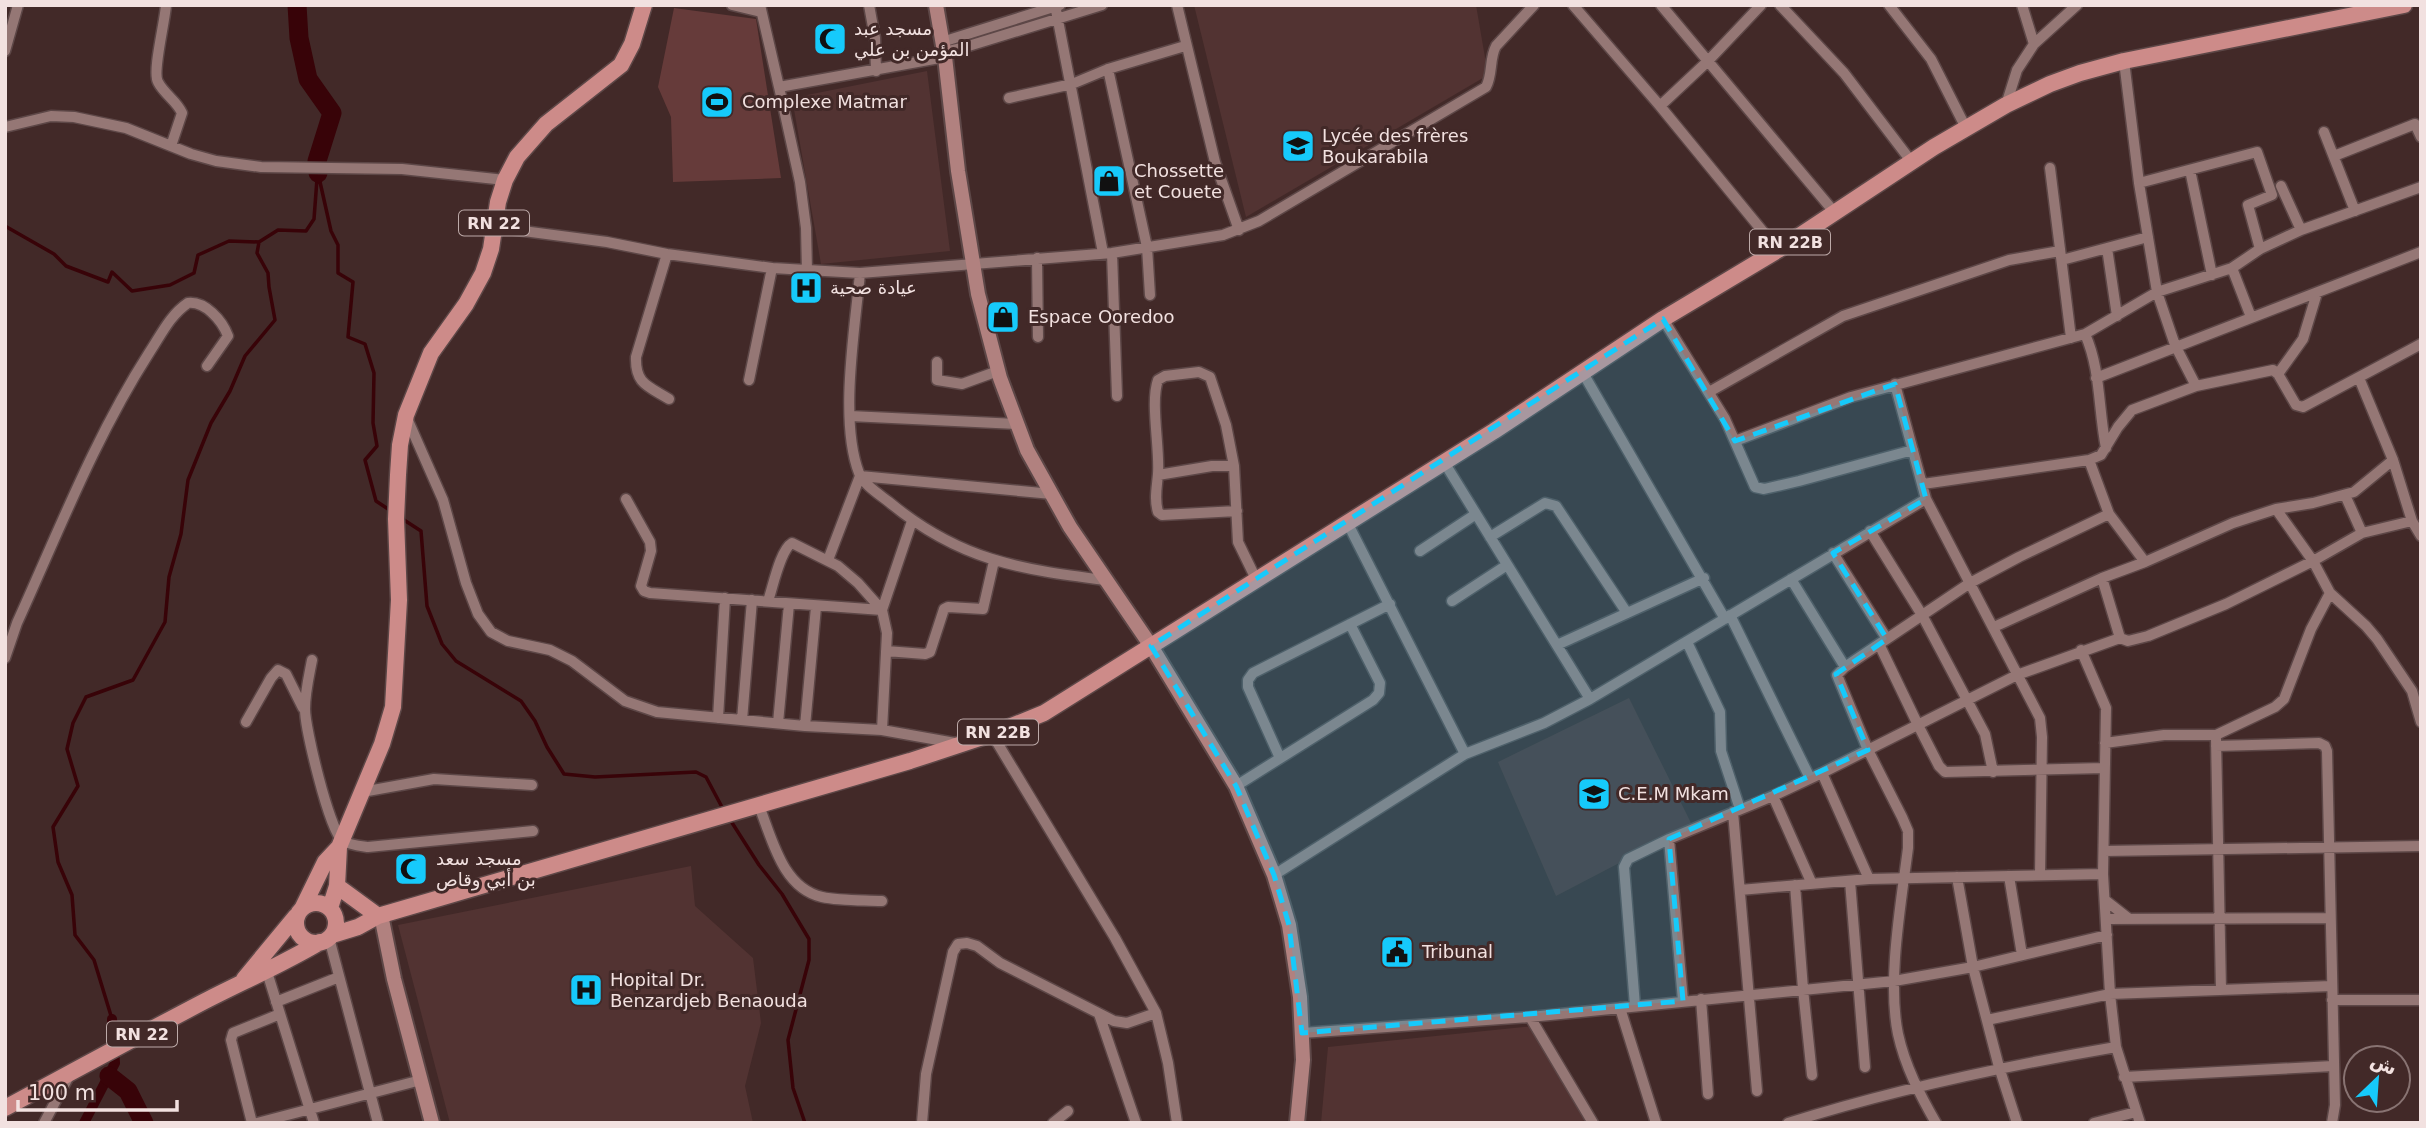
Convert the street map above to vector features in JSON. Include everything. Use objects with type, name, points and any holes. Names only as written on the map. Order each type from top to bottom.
[{"type":"main road","name":"RN 22","points":[[330,909],[337,886],[341,844],[382,744],[393,707],[399,600],[396,519],[400,445],[406,415],[432,353],[466,304],[483,273],[491,249],[493,228],[505,180],[517,157],[546,124],[621,65],[632,44],[644,5]]},
{"type":"main road","points":[[936,5],[958,171],[978,294],[998,371],[1027,450],[1105,580],[1151,646],[1236,786],[1274,875],[1289,925],[1300,997],[1303,1060],[1297,1123]]},
{"type":"main road","name":"RN 22B","points":[[327,938],[358,927],[380,915],[752,808],[992,734],[1044,713],[1444,462],[1662,319],[1778,250],[1911,162],[2006,105],[2070,77],[2124,61],[2404,5]]},
{"type":"main road","name":"RN 22","points":[[241,983],[300,911],[325,862],[341,844]]},
{"type":"main road","points":[[337,886],[380,915],[432,1123]]},
{"type":"main road","points":[[320,903],[330,909],[336,922],[327,938],[308,942],[298,934],[296,928],[300,911],[320,903]]},
{"type":"main road","name":"RN 22B","points":[[330,909],[358,908],[380,915]]},
{"type":"main road","name":"RN 22","points":[[5,1108],[93,1059],[267,972],[327,938]]},
{"type":"street","points":[[5,51],[18,5]]},
{"type":"street","points":[[166,5],[156,74],[158,83],[181,113],[171,146]]},
{"type":"street","points":[[732,5],[760,9],[800,182],[807,228],[807,271]]},
{"type":"street","points":[[869,5],[875,38],[876,71]]},
{"type":"street","points":[[944,50],[962,48],[1102,5]]},
{"type":"street","points":[[1177,5],[1215,162],[1239,230]]},
{"type":"street","points":[[493,228],[607,242],[667,254],[772,268],[860,272],[1107,253],[1202,240],[1239,230],[1270,215],[1486,87],[1492,53],[1496,46],[1534,5]]},
{"type":"street","points":[[1573,5],[1778,250]]},
{"type":"street","points":[[1661,5],[1835,213]]},
{"type":"street","points":[[1660,106],[1708,61],[1761,5]]},
{"type":"street","points":[[1780,5],[1844,73],[1911,162]]},
{"type":"street","points":[[1889,5],[1931,59],[1967,130]]},
{"type":"street","points":[[2022,5],[2034,44]]},
{"type":"street","points":[[2006,105],[2017,70],[2034,44],[2077,5]]},
{"type":"street","points":[[779,87],[876,71],[944,50],[1057,6],[1107,253],[1117,397]]},
{"type":"street","points":[[1009,98],[1072,85],[1108,69],[1185,46]]},
{"type":"street","points":[[2124,61],[2139,183],[2157,292],[2175,345],[2196,386]]},
{"type":"street","points":[[1108,69],[1147,247],[1150,295]]},
{"type":"street","points":[[5,127],[51,116],[74,117],[126,128],[216,161],[261,167],[402,169],[505,180]]},
{"type":"street","points":[[2334,156],[2415,124],[2421,137]]},
{"type":"street","points":[[2324,132],[2355,211]]},
{"type":"street","points":[[2139,183],[2257,152],[2272,195],[2248,205],[2260,249]]},
{"type":"street","points":[[2050,168],[2071,338]]},
{"type":"street","points":[[2190,170],[2212,275]]},
{"type":"street","points":[[2281,186],[2301,230]]},
{"type":"street","points":[[1735,442],[1851,397],[2085,334],[2157,292],[2232,268],[2260,249],[2301,230],[2421,187]]},
{"type":"street","points":[[1709,392],[1843,316],[2009,260],[2061,256],[2148,237]]},
{"type":"street","points":[[2107,248],[2116,316]]},
{"type":"street","points":[[2096,378],[2175,345],[2421,252]]},
{"type":"street","points":[[667,254],[636,357],[635,372],[646,385],[669,399]]},
{"type":"street","points":[[1037,258],[1038,337]]},
{"type":"street","points":[[749,380],[772,268]]},
{"type":"street","points":[[2232,268],[2252,317]]},
{"type":"street","points":[[860,272],[850,416],[853,453],[860,476],[912,521],[939,538],[994,561],[1031,570],[1105,580]]},
{"type":"street","points":[[2278,374],[2303,339],[2318,293]]},
{"type":"street","points":[[5,657],[17,623],[135,374],[176,311],[188,303],[202,305],[212,312],[228,336],[207,366]]},
{"type":"street","points":[[1662,319],[1709,392],[1757,488],[1764,489],[1913,450]]},
{"type":"street","points":[[2085,334],[2095,358],[2106,448]]},
{"type":"street","points":[[1923,484],[2088,460],[2101,455],[2128,414],[2137,407],[2196,386],[2271,370],[2278,374],[2296,405],[2301,407],[2421,344]]},
{"type":"street","points":[[937,362],[937,380],[962,384],[998,371]]},
{"type":"street","points":[[1237,511],[1158,512],[1156,386],[1158,380],[1165,376],[1199,372],[1210,377],[1226,425],[1234,466],[1237,511],[1238,542],[1256,579]]},
{"type":"street","points":[[1583,373],[1728,617],[1810,778]]},
{"type":"street","points":[[2359,378],[2393,460],[2412,521],[2421,537]]},
{"type":"street","points":[[1895,384],[1926,499],[2040,718],[2040,875]]},
{"type":"street","points":[[406,415],[443,500],[466,583],[478,614],[491,632],[508,640],[550,650],[572,661],[625,701],[657,712],[805,726],[882,730],[961,744]]},
{"type":"street","points":[[850,416],[1017,424]]},
{"type":"street","points":[[2088,460],[2109,514],[2145,562]]},
{"type":"street","points":[[1994,627],[2233,523],[2276,509],[2345,495],[2369,481],[2393,460]]},
{"type":"street","points":[[1444,462],[1590,699]]},
{"type":"street","points":[[1158,475],[1212,466],[1234,466]]},
{"type":"street","points":[[860,476],[1052,494]]},
{"type":"street","points":[[828,560],[860,476]]},
{"type":"street","points":[[2345,495],[2361,533]]},
{"type":"street","points":[[626,499],[650,542],[651,551],[641,586],[644,591],[816,607],[882,610]]},
{"type":"street","points":[[1274,875],[1465,754],[1544,723],[1590,699],[1926,499]]},
{"type":"street","points":[[1490,537],[1545,503],[1556,506],[1627,613]]},
{"type":"street","points":[[2276,509],[2313,561],[2330,593],[2377,639],[2412,691],[2421,722]]},
{"type":"street","points":[[1420,551],[1476,514]]},
{"type":"street","points":[[1936,1123],[1916,1087],[1898,1033],[1894,981],[1909,848],[1908,831],[1868,750],[1837,678],[1838,672],[1970,583],[2109,514]]},
{"type":"street","points":[[882,610],[912,521]]},
{"type":"street","points":[[1635,1006],[1624,867],[1628,859],[1822,773],[2017,675],[2120,638],[2128,641],[2158,632],[2226,604],[2313,561],[2361,533],[2412,521]]},
{"type":"street","points":[[1347,522],[1465,754]]},
{"type":"street","points":[[1870,531],[1922,615],[1985,734],[1993,772]]},
{"type":"street","points":[[768,601],[787,546],[792,543],[828,560],[858,583],[882,610],[887,633],[882,730]]},
{"type":"street","points":[[1833,553],[1883,642],[1918,725],[1939,766],[1945,772],[2104,768]]},
{"type":"street","points":[[886,652],[930,652],[944,609],[983,609],[994,561]]},
{"type":"street","points":[[1452,601],[1507,565]]},
{"type":"street","points":[[1557,645],[1704,578]]},
{"type":"street","points":[[2102,578],[2120,638]]},
{"type":"street","points":[[1791,579],[1845,667]]},
{"type":"street","points":[[2216,740],[2275,707],[2284,699],[2308,636],[2330,593]]},
{"type":"street","points":[[718,718],[725,598]]},
{"type":"street","points":[[742,720],[752,600]]},
{"type":"street","points":[[778,723],[789,604]]},
{"type":"street","points":[[1280,758],[1248,687],[1248,680],[1253,673],[1390,604]]},
{"type":"street","points":[[805,726],[816,607]]},
{"type":"street","points":[[1236,786],[1373,700],[1379,693],[1380,683],[1350,624]]},
{"type":"street","points":[[1687,642],[1720,712],[1721,751],[1737,811],[1740,890],[1757,1091]]},
{"type":"street","points":[[2081,650],[2106,708],[2103,874],[2110,994],[2116,1047],[2138,1118],[2094,1123]]},
{"type":"street","points":[[305,711],[312,660]]},
{"type":"street","points":[[246,722],[271,678],[278,670],[286,674],[305,711],[329,813],[341,844],[368,846],[533,831]]},
{"type":"street","points":[[992,734],[1115,938],[1156,1013],[1168,1063],[1177,1123]]},
{"type":"street","points":[[2105,743],[2164,735],[2216,740],[2319,743],[2325,746],[2330,848],[2334,1105],[2332,1123]]},
{"type":"street","points":[[2216,740],[2221,990]]},
{"type":"street","points":[[1822,773],[1869,879]]},
{"type":"street","points":[[362,792],[434,779],[532,785]]},
{"type":"street","points":[[1773,796],[1812,884]]},
{"type":"street","points":[[752,808],[786,870],[795,882],[809,893],[823,897],[882,901]]},
{"type":"street","points":[[1669,839],[1683,1001]]},
{"type":"street","points":[[2104,851],[2421,846]]},
{"type":"street","points":[[1740,890],[1869,879],[2103,874]]},
{"type":"street","points":[[2009,876],[2022,955]]},
{"type":"street","points":[[1957,877],[1972,968],[2017,1123]]},
{"type":"street","points":[[1850,881],[1865,1067]]},
{"type":"street","points":[[1795,885],[1812,1076]]},
{"type":"street","points":[[2105,900],[2128,918]]},
{"type":"street","points":[[2106,919],[2330,918]]},
{"type":"street","points":[[1302,1033],[1530,1017],[1894,981],[1972,968],[2107,935]]},
{"type":"street","points":[[327,938],[378,1123]]},
{"type":"street","points":[[922,1123],[926,1074],[953,951],[958,944],[977,946],[1000,963],[1114,1021],[1127,1023],[1156,1013]]},
{"type":"street","points":[[267,972],[314,1123]]},
{"type":"street","points":[[276,1002],[339,976]]},
{"type":"street","points":[[1987,1020],[2110,994],[2331,986]]},
{"type":"street","points":[[1701,999],[1708,1094]]},
{"type":"street","points":[[2332,1000],[2421,1000]]},
{"type":"street","points":[[1620,1008],[1656,1123]]},
{"type":"street","points":[[280,1014],[233,1033],[231,1040],[255,1123],[421,1080]]},
{"type":"street","points":[[1099,1014],[1136,1123]]},
{"type":"street","points":[[1530,1017],[1593,1123]]},
{"type":"street","points":[[1788,1123],[1999,1067],[2116,1047]]},
{"type":"street","points":[[2124,1077],[2333,1066]]},
{"type":"street","points":[[44,1123],[71,1072]]},
{"type":"street","points":[[1053,1123],[1068,1111]]},
{"type":"highlighted area","points":[[1663,319],[1735,441],[1895,384],[1926,499],[1833,553],[1887,639],[1836,674],[1868,750],[1669,839],[1683,1001],[1302,1033],[1289,925],[1274,875],[1236,786],[1151,646]]},
{"type":"shaded area","name":"Lycée des frères Boukarabila","points":[[1194,5],[1476,5],[1488,75],[1246,217]]},
{"type":"shaded area","name":"Complexe Matmar","points":[[674,8],[756,19],[781,178],[673,182],[671,117],[658,87]]},
{"type":"shaded area","points":[[927,71],[950,251],[821,264],[792,98]]},
{"type":"shaded area","name":"C.E.M Mkam","points":[[1629,698],[1692,825],[1556,896],[1498,762]]},
{"type":"shaded area","name":"Hopital Dr. Benzardjeb Benaouda","points":[[691,866],[695,906],[753,958],[761,1023],[745,1086],[753,1123],[450,1123],[398,925]]},
{"type":"shaded area","points":[[1534,1026],[1591,1123],[1321,1123],[1328,1047]]},
{"type":"waterway","points":[[297,5],[299,38],[308,79],[332,113],[317,161],[318,173]]},
{"type":"waterway","points":[[318,173],[331,231],[338,245],[338,273],[353,282],[348,337],[365,344],[374,373],[373,423],[377,446],[365,460],[376,501],[391,511]]},
{"type":"waterway","points":[[5,226],[54,254],[66,266],[108,282],[112,272],[132,291],[170,285],[194,273],[198,255],[229,241],[259,242],[278,230],[306,231],[314,219],[317,179]]},
{"type":"waterway","points":[[112,1019],[94,960],[75,935],[72,895],[58,862],[53,827],[78,786],[67,749],[73,723],[86,697],[133,680],[165,622],[169,577],[181,534],[188,480],[211,423],[230,391],[245,356],[275,320],[268,273],[257,253],[259,242]]},
{"type":"waterway","points":[[401,518],[421,531],[427,606],[442,644],[456,661],[521,701],[564,774],[595,777],[696,772],[706,777],[723,809]]},
{"type":"waterway","points":[[729,818],[759,865],[782,894],[809,939],[809,960],[788,1040],[793,1088],[805,1123]]},
{"type":"waterway","points":[[84,1123],[115,1063],[112,1019]]},
{"type":"waterway","points":[[109,1076],[128,1091],[144,1123]]},
{"type":"place","name":"مسجد عبد المؤمن بن علي","points":[[830,39]]},
{"type":"place","name":"Complexe Matmar","points":[[717,102]]},
{"type":"place","name":"Lycée des frères Boukarabila","points":[[1298,146]]},
{"type":"place","name":"Chossette et Couete","points":[[1109,181]]},
{"type":"place","name":"عيادة صحية","points":[[806,288]]},
{"type":"place","name":"Espace Ooredoo","points":[[1003,317]]},
{"type":"place","name":"C.E.M Mkam","points":[[1594,794]]},
{"type":"place","name":"مسجد سعد بن أبي وقاص","points":[[411,869]]},
{"type":"place","name":"Tribunal","points":[[1397,952]]},
{"type":"place","name":"Hopital Dr. Benzardjeb Benaouda","points":[[586,990]]}]
